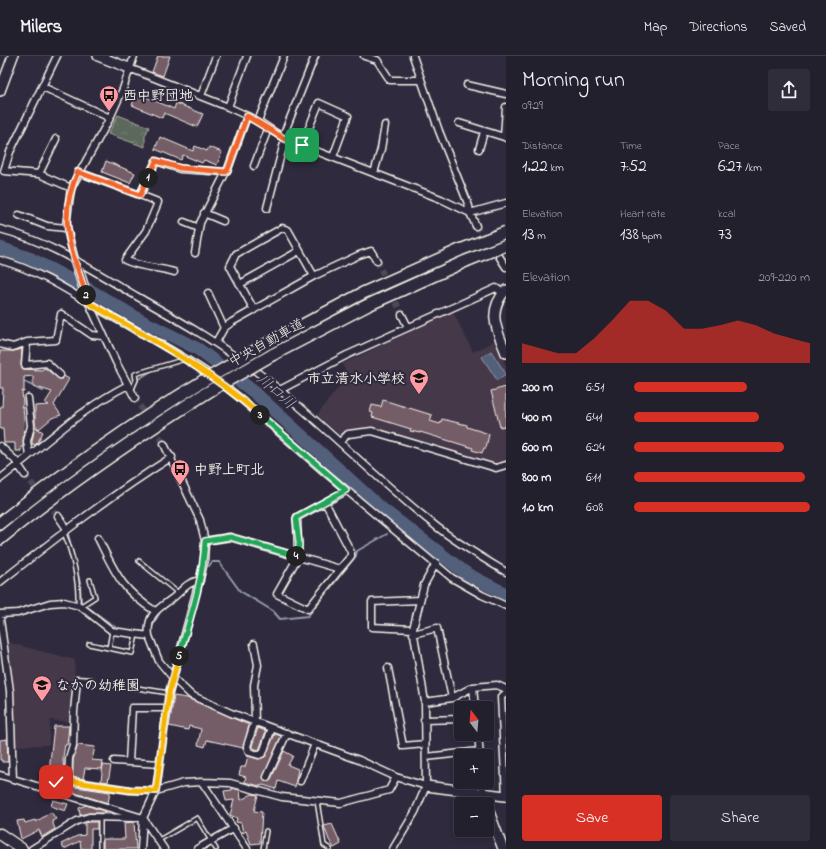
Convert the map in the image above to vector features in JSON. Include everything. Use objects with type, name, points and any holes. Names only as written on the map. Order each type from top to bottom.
[{"type":"highway","name":"中央自動車道","points":[[0,523],[86,458],[160,407],[265,344],[363,293],[460,250],[506,232]]},
{"type":"highway","name":"中央自動車道","points":[[0,539],[55,496],[121,449],[211,390],[272,355],[368,305],[466,261],[506,245]]},
{"type":"main road","points":[[0,835],[22,849]]},
{"type":"street","points":[[0,91],[13,56]]},
{"type":"street","points":[[57,56],[10,152],[4,171],[39,174],[71,188]]},
{"type":"street","points":[[98,56],[228,107],[258,121],[268,129],[284,138],[470,213],[504,204],[506,197]]},
{"type":"street","points":[[134,56],[123,89],[110,118],[78,172],[71,188],[66,216],[66,228],[88,300],[103,336],[135,398]]},
{"type":"street","points":[[201,96],[216,56]]},
{"type":"street","points":[[228,107],[247,56]]},
{"type":"street","points":[[258,121],[284,56]]},
{"type":"street","points":[[267,208],[284,138],[315,56]]},
{"type":"street","points":[[364,56],[377,60],[390,80],[421,80]]},
{"type":"street","points":[[413,56],[439,131],[476,226]]},
{"type":"street","points":[[467,85],[506,94]]},
{"type":"street","points":[[43,87],[110,118]]},
{"type":"street","points":[[302,145],[319,103],[348,116],[333,157]]},
{"type":"street","points":[[459,123],[505,138],[506,107]]},
{"type":"street","points":[[195,253],[199,228],[204,213],[228,169],[247,116]]},
{"type":"street","points":[[374,173],[381,149],[385,125]]},
{"type":"street","points":[[254,166],[268,129]]},
{"type":"street","points":[[479,149],[484,132]]},
{"type":"street","points":[[39,174],[56,139]]},
{"type":"street","points":[[140,195],[156,161],[180,168],[226,172]]},
{"type":"street","points":[[78,172],[158,202],[146,231],[125,260],[138,266],[156,267],[174,272]]},
{"type":"street","points":[[204,213],[223,221]]},
{"type":"street","points":[[19,215],[47,226],[66,228]]},
{"type":"street","points":[[184,222],[199,228]]},
{"type":"street","points":[[254,310],[230,266],[236,254],[282,228],[288,230],[314,276]]},
{"type":"street","points":[[0,229],[40,241],[216,342],[319,422],[433,524],[461,544],[506,572]]},
{"type":"street","points":[[240,284],[299,251]]},
{"type":"street","points":[[216,342],[224,328],[314,276],[371,251],[377,261]]},
{"type":"street","points":[[499,256],[506,267]]},
{"type":"street","points":[[0,262],[41,274],[88,300],[186,359],[235,393],[346,490],[436,563],[452,578],[482,596],[506,606]]},
{"type":"street","points":[[278,391],[347,355],[496,288],[505,291],[495,308],[494,315],[506,353]]},
{"type":"street","points":[[208,293],[224,328]]},
{"type":"street","points":[[0,344],[13,347],[27,342],[56,340],[61,314],[92,335],[103,336]]},
{"type":"street","points":[[402,315],[408,327]]},
{"type":"street","points":[[27,342],[25,365],[47,363],[60,375]]},
{"type":"street","points":[[0,479],[29,455],[84,414],[130,388]]},
{"type":"street","points":[[28,398],[31,426],[26,441],[29,455]]},
{"type":"street","points":[[340,442],[348,434],[372,431],[496,468],[506,465]]},
{"type":"street","points":[[141,849],[143,818],[156,791],[169,693],[204,562],[205,541],[200,520],[172,457],[164,444]]},
{"type":"street","points":[[1,449],[18,465],[25,475]]},
{"type":"street","points":[[0,582],[65,530],[106,500],[172,457]]},
{"type":"street","points":[[325,502],[351,552],[351,556],[308,609],[277,594],[298,557],[299,543],[296,519],[325,502],[346,490]]},
{"type":"street","points":[[58,516],[65,530]]},
{"type":"street","points":[[205,541],[230,537],[340,569]]},
{"type":"street","points":[[98,538],[120,581],[137,600],[155,611]]},
{"type":"street","points":[[393,849],[415,812],[426,786],[424,720],[425,702],[413,631],[419,600],[424,584],[436,563]]},
{"type":"street","points":[[200,580],[189,583],[158,607],[148,625],[149,636],[159,661],[173,678],[191,695],[272,728],[359,760],[396,777],[426,786],[506,796],[501,697],[506,694]]},
{"type":"street","points":[[419,600],[372,602],[372,627],[413,631],[437,628],[452,698]]},
{"type":"street","points":[[0,614],[18,613],[50,603],[64,602],[79,606],[112,631],[149,636]]},
{"type":"street","points":[[0,619],[10,691],[13,780]]},
{"type":"street","points":[[254,644],[258,665],[254,685],[254,721],[247,746],[249,752],[259,755],[263,753],[272,728]]},
{"type":"street","points":[[388,668],[403,746],[425,744]]},
{"type":"street","points":[[68,781],[69,758],[73,745],[74,712],[78,680],[91,681]]},
{"type":"street","points":[[425,702],[452,698],[473,688],[497,685],[506,689]]},
{"type":"street","points":[[473,688],[474,701]]},
{"type":"street","points":[[129,762],[132,708],[167,708]]},
{"type":"street","points":[[424,720],[454,719]]},
{"type":"street","points":[[267,777],[287,733]]},
{"type":"street","points":[[300,781],[315,744]]},
{"type":"street","points":[[426,757],[454,755]]},
{"type":"street","points":[[114,761],[160,764]]},
{"type":"street","points":[[0,775],[143,818],[164,849]]},
{"type":"street","points":[[36,787],[68,781],[130,790],[156,791],[184,783],[230,783],[282,797],[341,803],[372,796],[389,790],[396,777]]},
{"type":"street","points":[[202,782],[234,828],[246,849]]},
{"type":"street","points":[[483,789],[485,797]]},
{"type":"street","points":[[32,849],[77,821],[95,815],[100,817],[143,818]]},
{"type":"street","points":[[494,824],[503,849]]},
{"type":"street","points":[[197,849],[234,828]]},
{"type":"lane","points":[[130,388],[136,380],[135,374],[186,359]]},
{"type":"lane","points":[[65,530],[77,584],[79,606],[95,597],[90,580]]},
{"type":"lane","points":[[139,561],[178,593]]},
{"type":"lane","points":[[109,648],[112,631]]},
{"type":"lane","points":[[88,644],[132,652],[136,634]]},
{"type":"lane","points":[[131,687],[169,693]]},
{"type":"lane","points":[[317,801],[324,845],[330,849]]},
{"type":"lane","points":[[100,817],[100,849]]},
{"type":"lane","points":[[159,840],[197,818],[216,849]]},
{"type":"lane","points":[[263,849],[266,831]]},
{"type":"shaded area","name":"市立清水小学校","points":[[453,312],[473,352],[494,341],[506,366],[506,461],[499,464],[371,427],[346,430],[341,436],[317,415],[348,375],[342,364]]},
{"type":"shaded area","name":"なかの幼稚園","points":[[3,641],[75,660],[72,722],[50,720],[49,745],[13,746]]},
{"type":"green space","points":[[118,115],[149,127],[145,136],[145,147],[108,134]]},
{"type":"water","points":[[491,351],[506,374],[497,380],[482,357]]},
{"type":"building","points":[[158,56],[170,56],[163,76],[152,72]]},
{"type":"building","points":[[137,93],[174,109],[176,103],[203,114],[197,127],[164,113],[162,118],[132,105]]},
{"type":"building","points":[[160,137],[193,151],[195,146],[207,151],[209,147],[222,152],[217,165],[204,160],[202,163],[183,155],[181,160],[155,149]]},
{"type":"building","points":[[106,161],[135,173],[130,183],[102,172]]},
{"type":"building","points":[[22,349],[21,365],[23,369],[41,370],[45,368],[59,379],[62,379],[64,376],[69,379],[54,405],[61,415],[52,418],[39,429],[35,424],[35,406],[49,405],[45,403],[52,392],[33,386],[33,376],[24,377],[24,392],[22,391],[23,404],[21,407],[23,407],[24,417],[23,447],[21,447],[21,451],[15,451],[15,443],[4,443],[3,429],[0,429],[0,407],[2,407],[3,388],[0,388],[0,351],[14,351]]},
{"type":"building","points":[[506,387],[506,426],[500,427],[491,391]]},
{"type":"building","points":[[383,400],[432,415],[430,421],[440,424],[442,419],[467,425],[467,427],[489,434],[486,448],[484,448],[482,453],[472,450],[473,448],[420,432],[410,431],[411,429],[372,417],[373,413],[370,412],[372,405],[381,407]]},
{"type":"building","points":[[35,427],[43,432],[35,445],[32,444],[32,441]]},
{"type":"building","points":[[174,696],[187,698],[249,725],[243,748],[207,740],[205,747],[198,745],[201,729],[189,726],[188,730],[169,726]]},
{"type":"building","points":[[54,726],[69,726],[67,745],[65,745],[63,757],[64,777],[53,779],[53,769],[50,769],[50,762]]},
{"type":"building","points":[[258,728],[266,731],[259,750],[253,748],[252,746]]},
{"type":"building","points":[[275,734],[281,736],[263,778],[267,781],[271,779],[284,751],[293,756],[288,765],[298,769],[295,787],[278,781],[276,789],[244,782],[246,777],[239,775],[241,767],[245,767],[248,756],[258,759],[265,757]]},
{"type":"building","points":[[7,739],[8,762],[2,762],[2,760],[0,760],[0,740]]},
{"type":"building","points":[[78,745],[95,747],[92,760],[103,761],[102,769],[85,768],[83,779],[73,777],[73,760]]},
{"type":"building","points":[[103,765],[111,766],[108,782],[101,781]]},
{"type":"building","points":[[69,786],[110,792],[108,803],[75,793],[74,790],[73,792],[58,788]]},
{"type":"building","points":[[232,788],[240,790],[241,800],[252,794],[258,795],[254,811],[262,812],[260,843],[251,844],[246,831],[243,833],[241,823],[236,822],[237,818],[230,815],[234,800],[226,801],[224,791],[232,790]]},
{"type":"building","points":[[53,800],[68,804],[65,811],[51,806]]},
{"type":"building","points":[[86,805],[106,813],[89,813],[80,815],[79,808]]},
{"type":"building","points":[[51,812],[56,819],[52,821],[55,829],[42,837],[39,830],[21,839],[17,821],[24,820],[25,823],[35,820],[36,822]]},
{"type":"building","points":[[97,822],[97,829],[91,829],[91,849],[81,849],[80,841],[64,849],[61,844],[77,836],[85,835],[85,823]]},
{"type":"building","points":[[134,822],[136,849],[103,849],[103,839],[125,839],[124,823]]},
{"type":"building","points":[[332,824],[341,844],[334,848],[329,840],[324,826]]},
{"type":"waterway","name":"川口川","points":[[0,248],[31,259],[88,289],[142,321],[198,349],[254,392],[382,509],[467,574],[506,594]]},
{"type":"waterway","points":[[137,380],[153,370]]},
{"type":"waterway","points":[[23,381],[43,391]]},
{"type":"waterway","points":[[68,534],[80,583],[81,602]]},
{"type":"waterway","points":[[209,566],[212,562],[219,562],[240,591],[273,611],[280,619],[308,616],[356,556],[357,551],[387,534]]},
{"type":"waterway","points":[[173,601],[189,588]]},
{"type":"waterway","points":[[86,606],[118,629],[146,632]]},
{"type":"waterway","points":[[152,627],[161,610]]},
{"type":"tunnel","points":[[476,226],[495,252]]},
{"type":"tunnel","points":[[377,261],[402,315]]},
{"type":"tunnel","points":[[135,398],[164,444]]},
{"type":"tunnel","points":[[25,475],[58,516]]},
{"type":"place","name":"西中野団地","points":[[109,112]]},
{"type":"place","name":"市立清水小学校","points":[[419,395]]},
{"type":"place","name":"中野上町北","points":[[180,486]]},
{"type":"place","name":"なかの幼稚園","points":[[42,702]]},
{"type":"route","points":[[56,782],[69,781],[125,788],[130,790],[156,791],[169,693],[200,580],[204,562],[205,541],[230,537],[298,557],[299,543],[297,517],[346,490],[229,388],[186,359],[89,303],[68,238],[66,216],[71,188],[78,172],[140,195],[156,161],[180,168],[226,172],[247,116],[283,136],[285,139],[302,145]]}]
